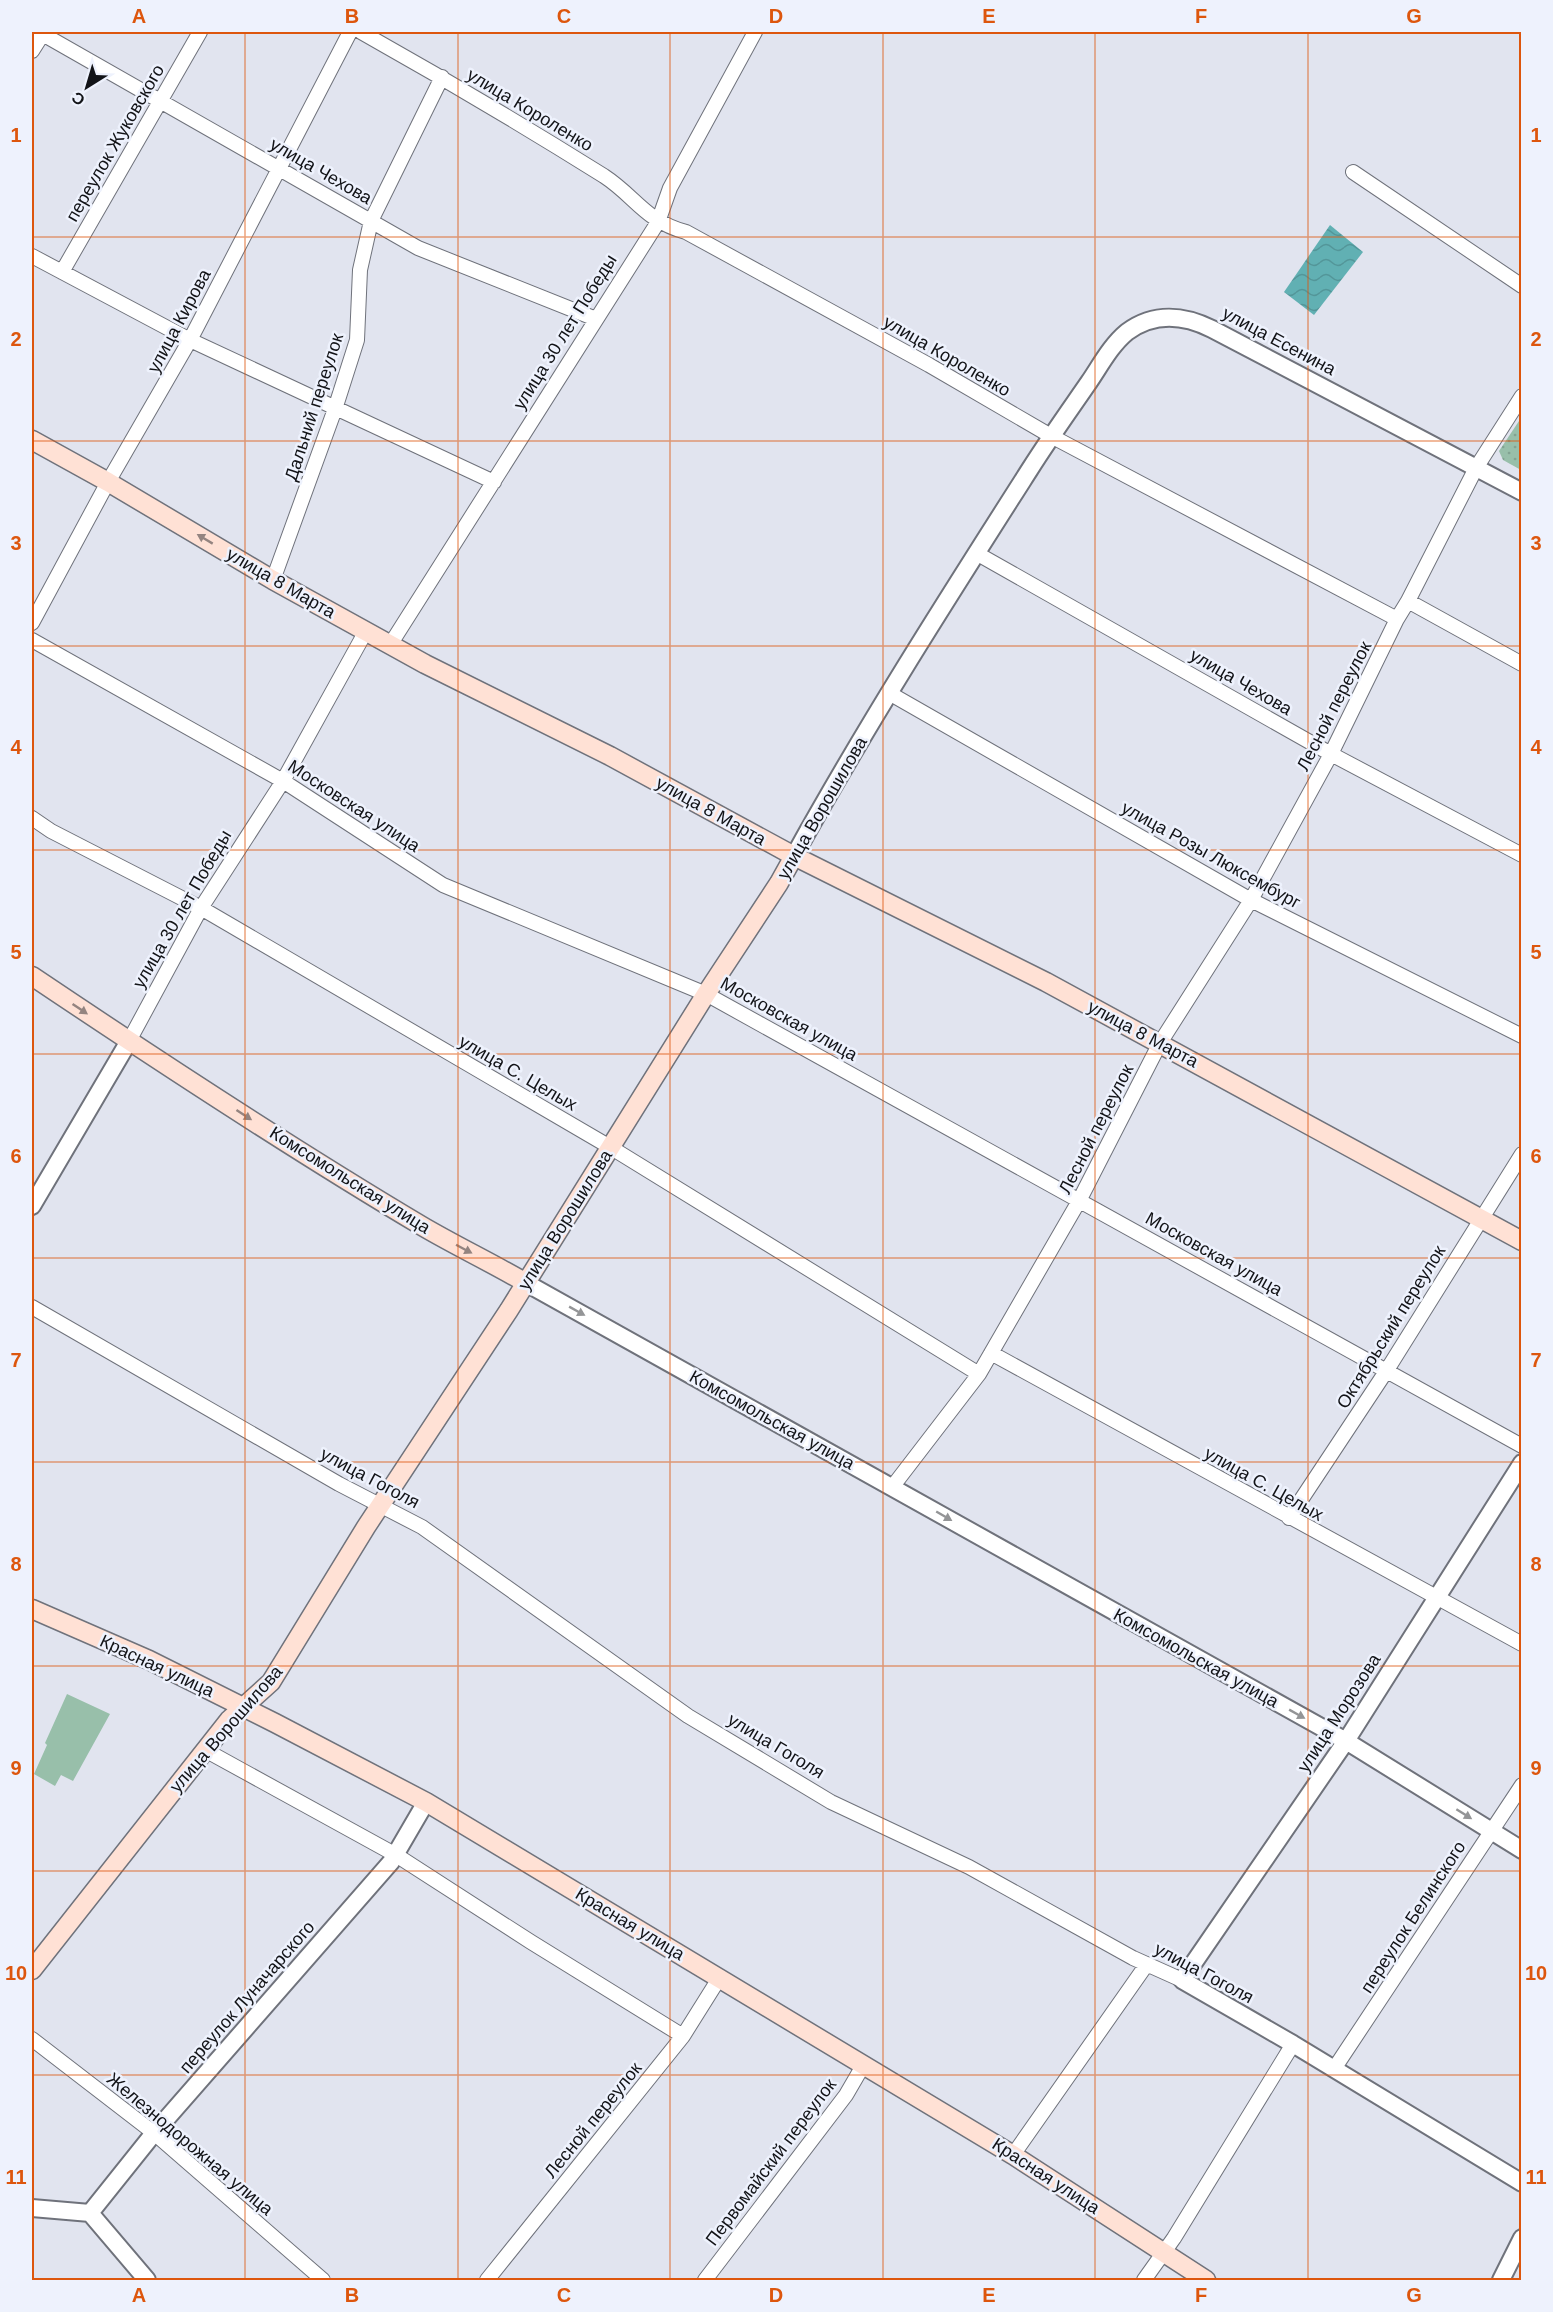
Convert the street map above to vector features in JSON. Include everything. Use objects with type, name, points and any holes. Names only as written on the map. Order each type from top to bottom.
[{"type":"main road","name":"улица 8 Марта","points":[[32,440],[390,645],[610,756],[794,856],[1046,982],[1521,1242]]},
{"type":"main road","name":"улица Ворошилова","points":[[32,1970],[205,1750],[230,1720],[271,1682],[380,1506],[526,1283],[794,856]]},
{"type":"main road","name":"Комсомольская улица","points":[[32,976],[129,1041],[397,1211],[526,1283]]},
{"type":"main road","name":"Красная улица","points":[[32,1610],[149,1660],[426,1802],[1013,2155],[1206,2280]]},
{"type":"street","name":"улица Чехова","points":[[42,32],[418,248],[596,319]]},
{"type":"street","points":[[32,51],[42,32]]},
{"type":"street","name":"переулок Жуковского","points":[[62,272],[200,32]]},
{"type":"street","name":"улица Кирова","points":[[32,623],[108,482],[190,340],[350,32]]},
{"type":"street","name":"улица Короленко","points":[[361,32],[442,77],[608,178],[658,222],[686,232],[929,365],[1051,436],[1397,619]]},
{"type":"street","name":"улица 30 лет Победы","points":[[390,645],[658,222],[670,188],[755,32]]},
{"type":"street","name":"Дальний переулок","points":[[273,580],[335,409],[357,340],[360,270],[371,221],[442,77]]},
{"type":"street","points":[[1353,172],[1521,286]]},
{"type":"street","points":[[32,256],[190,340],[494,482]]},
{"type":"street","name":"улица Есенина","points":[[1051,436],[1112,348],[1127,332],[1149,320],[1173,316],[1193,320],[1230,337],[1521,492]]},
{"type":"street","points":[[1397,619],[1476,468],[1521,396]]},
{"type":"street","name":"улица Ворошилова","points":[[794,856],[890,693],[1051,436]]},
{"type":"street","name":"улица Чехова","points":[[976,553],[1331,754],[1521,855]]},
{"type":"street","points":[[1408,601],[1521,664]]},
{"type":"street","name":"Лесной переулок","points":[[893,1486],[979,1374],[1079,1201],[1160,1043],[1251,900],[1331,754],[1397,619]]},
{"type":"street","name":"улица 30 лет Победы","points":[[32,1206],[129,1041],[201,908],[283,781],[366,631]]},
{"type":"street","name":"Московская улица","points":[[32,640],[283,781],[443,885],[706,993],[1521,1446]]},
{"type":"street","name":"улица Розы Люксембург","points":[[890,693],[1251,900],[1521,1036]]},
{"type":"street","name":"улица С. Целых","points":[[32,818],[51,831],[201,908],[610,1148],[979,1374]]},
{"type":"street","name":"Октябрьский переулок","points":[[1289,1518],[1387,1370],[1521,1154]]},
{"type":"street","name":"Комсомольская улица","points":[[526,1283],[1346,1741],[1521,1850]]},
{"type":"street","name":"улица Гоголя","points":[[32,1307],[339,1484],[422,1527],[688,1716],[831,1802],[969,1867],[1147,1964],[1182,1980],[1293,2044],[1521,2183]]},
{"type":"street","name":"улица С. Целых","points":[[991,1353],[1521,1644]]},
{"type":"street","name":"улица Морозова","points":[[1182,1980],[1346,1741],[1521,1464]]},
{"type":"street","points":[[205,1750],[396,1855],[683,2036]]},
{"type":"street","name":"переулок Белинского","points":[[1334,2069],[1521,1785]]},
{"type":"street","name":"переулок Луначарского","points":[[90,2213],[154,2133],[396,1855],[426,1802]]},
{"type":"street","points":[[1013,2155],[1147,1964]]},
{"type":"street","name":"Лесной переулок","points":[[488,2280],[683,2036],[720,1977]]},
{"type":"street","name":"Железнодорожная улица","points":[[32,2039],[154,2133],[322,2280]]},
{"type":"street","points":[[1144,2280],[1164,2253],[1293,2044]]},
{"type":"street","name":"Первомайский переулок","points":[[705,2280],[846,2095],[864,2064]]},
{"type":"street","points":[[32,2208],[90,2213],[147,2280]]},
{"type":"street","points":[[1501,2280],[1521,2238]]},
{"type":"green space","points":[[1521,418],[1521,470],[1503,460],[1499,451]]},
{"type":"green space","points":[[67,1694],[110,1714],[73,1781],[61,1775],[55,1786],[34,1774]]},
{"type":"water","points":[[1330,225],[1363,252],[1314,315],[1284,292]]}]
